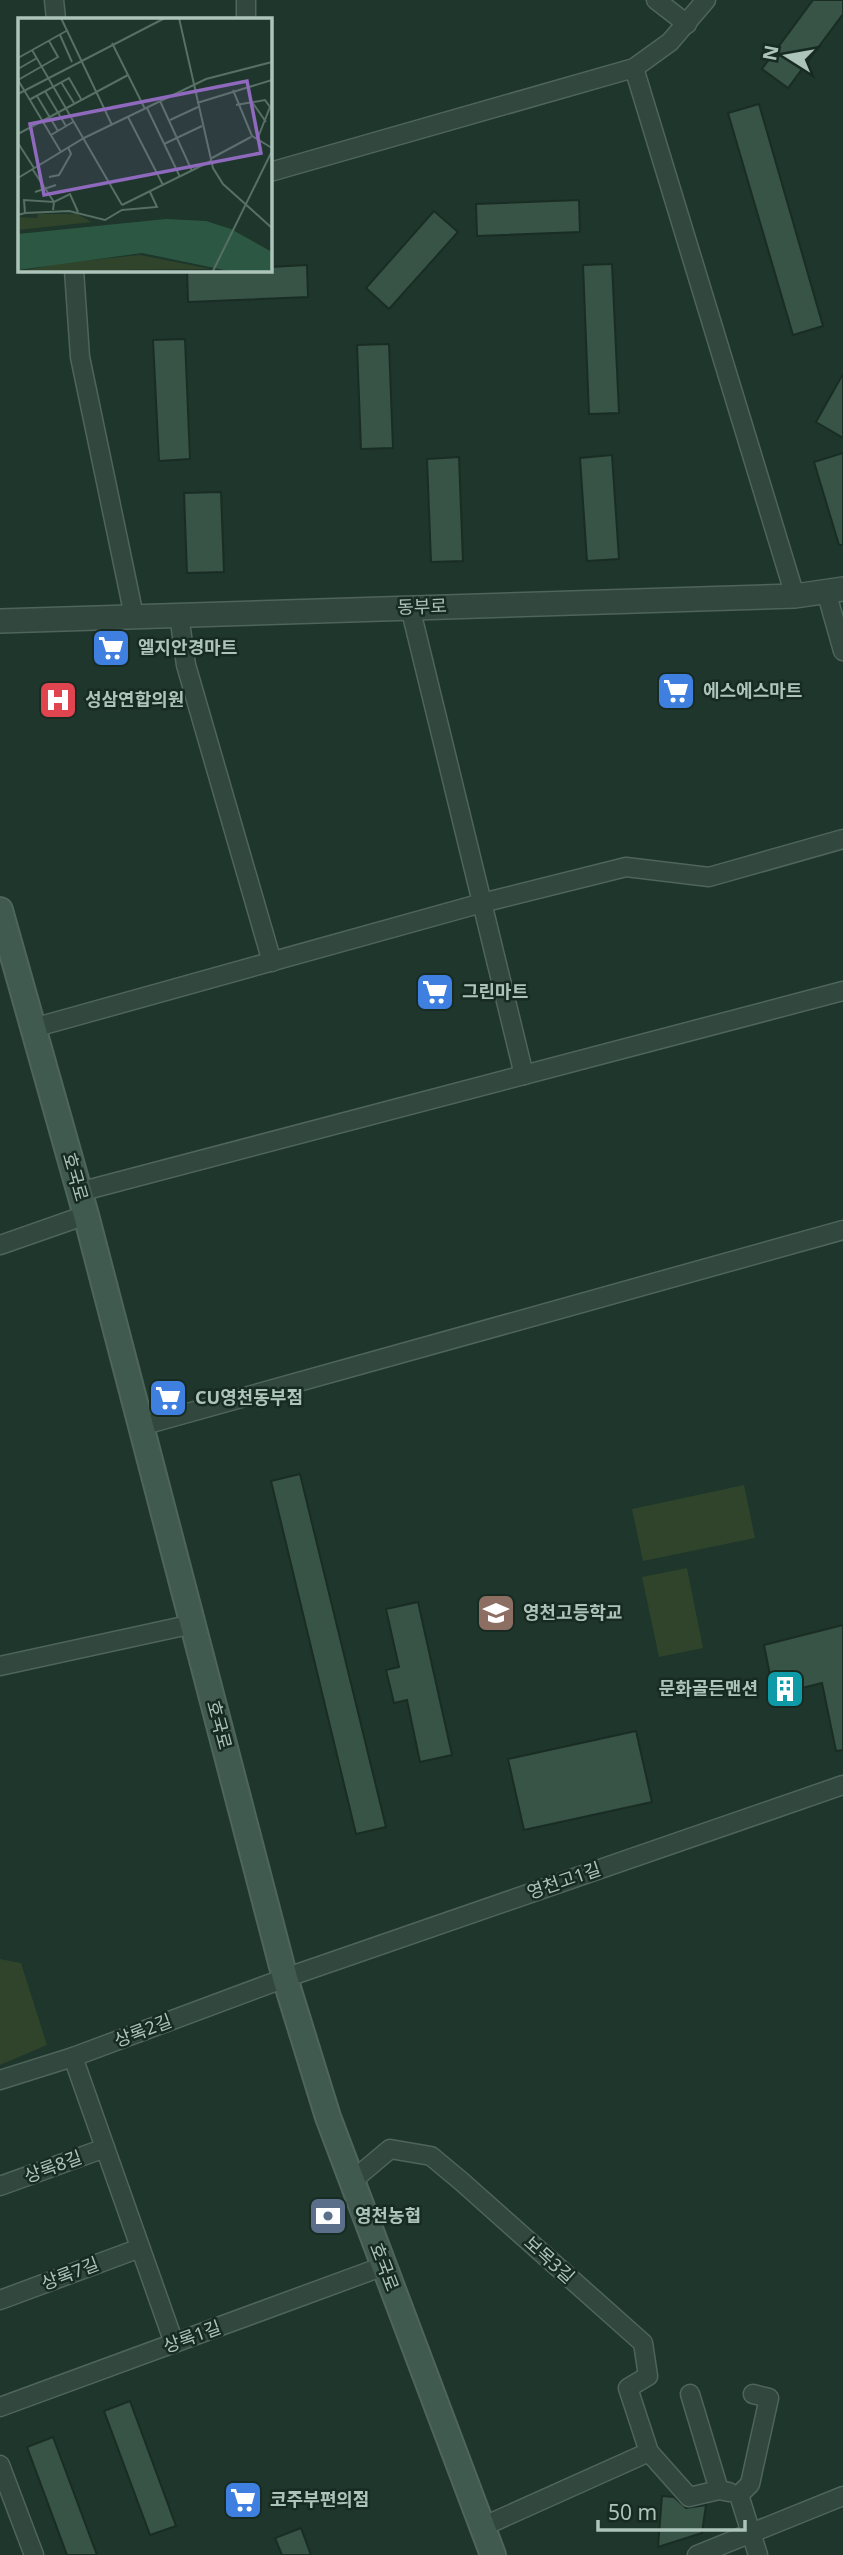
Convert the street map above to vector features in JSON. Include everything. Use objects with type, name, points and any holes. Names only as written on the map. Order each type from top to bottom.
[{"type":"main road","name":"호국로","points":[[0,910],[83,1204],[285,1978],[328,2117],[492,2555]]},
{"type":"street","points":[[54,0],[56,18]]},
{"type":"street","points":[[246,0],[246,18]]},
{"type":"street","points":[[656,0],[687,24]]},
{"type":"street","points":[[271,172],[634,68],[653,57],[687,24],[706,0]]},
{"type":"street","points":[[634,68],[795,596]]},
{"type":"street","points":[[74,271],[80,357],[134,616]]},
{"type":"street","points":[[835,590],[843,651]]},
{"type":"street","name":"동부로","points":[[0,621],[795,596],[835,590]]},
{"type":"street","points":[[410,607],[524,1075]]},
{"type":"street","points":[[179,615],[186,665],[272,961]]},
{"type":"street","points":[[33,1028],[482,903],[626,867],[709,877],[843,839]]},
{"type":"street","points":[[0,1245],[83,1204],[524,1075],[843,991]]},
{"type":"street","points":[[141,1426],[843,1230]]},
{"type":"street","points":[[0,1666],[192,1624]]},
{"type":"street","name":"영천고1길","points":[[285,1978],[843,1785]]},
{"type":"street","name":"상록2길","points":[[0,2080],[73,2057],[285,1978]]},
{"type":"street","points":[[73,2057],[174,2343]]},
{"type":"street","name":"상록8길","points":[[0,2186],[105,2148]]},
{"type":"street","name":"보목3길","points":[[352,2181],[390,2149],[431,2156],[643,2343],[648,2376],[628,2388],[649,2452]]},
{"type":"street","name":"상록7길","points":[[0,2300],[141,2248]]},
{"type":"street","name":"상록1길","points":[[0,2407],[384,2266]]},
{"type":"street","points":[[690,2394],[719,2490]]},
{"type":"street","points":[[739,2495],[750,2484],[769,2398],[754,2394]]},
{"type":"street","points":[[482,2527],[649,2452],[689,2497],[719,2490],[739,2495]]},
{"type":"street","points":[[0,2465],[33,2555]]},
{"type":"street","points":[[739,2495],[758,2555]]},
{"type":"street","points":[[697,2555],[843,2496]]},
{"type":"green space","points":[[744,1485],[755,1538],[643,1561],[632,1509]]},
{"type":"green space","points":[[687,1568],[703,1648],[659,1657],[642,1577]]},
{"type":"green space","points":[[0,1959],[21,1963],[47,2045],[0,2065]]},
{"type":"building","points":[[813,0],[843,0],[843,14],[788,88],[762,69]]},
{"type":"building","points":[[759,104],[823,326],[793,335],[728,113]]},
{"type":"building","points":[[579,200],[580,232],[477,236],[476,204]]},
{"type":"building","points":[[434,211],[458,232],[389,309],[366,288]]},
{"type":"building","points":[[612,264],[619,413],[589,414],[583,265]]},
{"type":"building","points":[[307,265],[308,297],[188,302],[187,271],[271,271],[271,267]]},
{"type":"building","points":[[185,339],[190,459],[159,461],[153,340]]},
{"type":"building","points":[[389,344],[393,448],[361,449],[357,345]]},
{"type":"building","points":[[843,374],[843,438],[816,422]]},
{"type":"building","points":[[843,453],[843,545],[839,545],[814,462]]},
{"type":"building","points":[[612,455],[619,559],[587,561],[580,458]]},
{"type":"building","points":[[459,457],[463,561],[431,562],[427,459]]},
{"type":"building","points":[[221,492],[224,572],[187,573],[184,493]]},
{"type":"building","points":[[300,1474],[386,1827],[356,1834],[271,1481]]},
{"type":"building","points":[[418,1602],[452,1755],[420,1762],[407,1700],[394,1703],[386,1670],[399,1667],[386,1609]]},
{"type":"building","name":"문화골든맨션","points":[[843,1625],[843,1750],[836,1751],[822,1683],[774,1695],[764,1645]]},
{"type":"building","points":[[636,1731],[652,1802],[524,1830],[508,1759]]},
{"type":"building","points":[[130,2401],[176,2526],[150,2535],[104,2411]]},
{"type":"building","points":[[53,2437],[97,2555],[67,2555],[27,2447]]},
{"type":"building","points":[[662,2496],[674,2497],[686,2508],[706,2505],[702,2533],[658,2547]]},
{"type":"building","points":[[301,2528],[311,2555],[282,2555],[275,2538]]},
{"type":"place","name":"엘지안경마트","points":[[111,648]]},
{"type":"place","name":"에스에스마트","points":[[676,691]]},
{"type":"place","name":"성삼연합의원","points":[[58,700]]},
{"type":"place","name":"그린마트","points":[[435,992]]},
{"type":"place","name":"CU영천동부점","points":[[168,1398]]},
{"type":"place","name":"영천고등학교","points":[[496,1613]]},
{"type":"place","name":"문화골든맨션","points":[[785,1689]]},
{"type":"place","name":"영천농협","points":[[328,2216]]},
{"type":"place","name":"코주부편의점","points":[[243,2500]]}]
